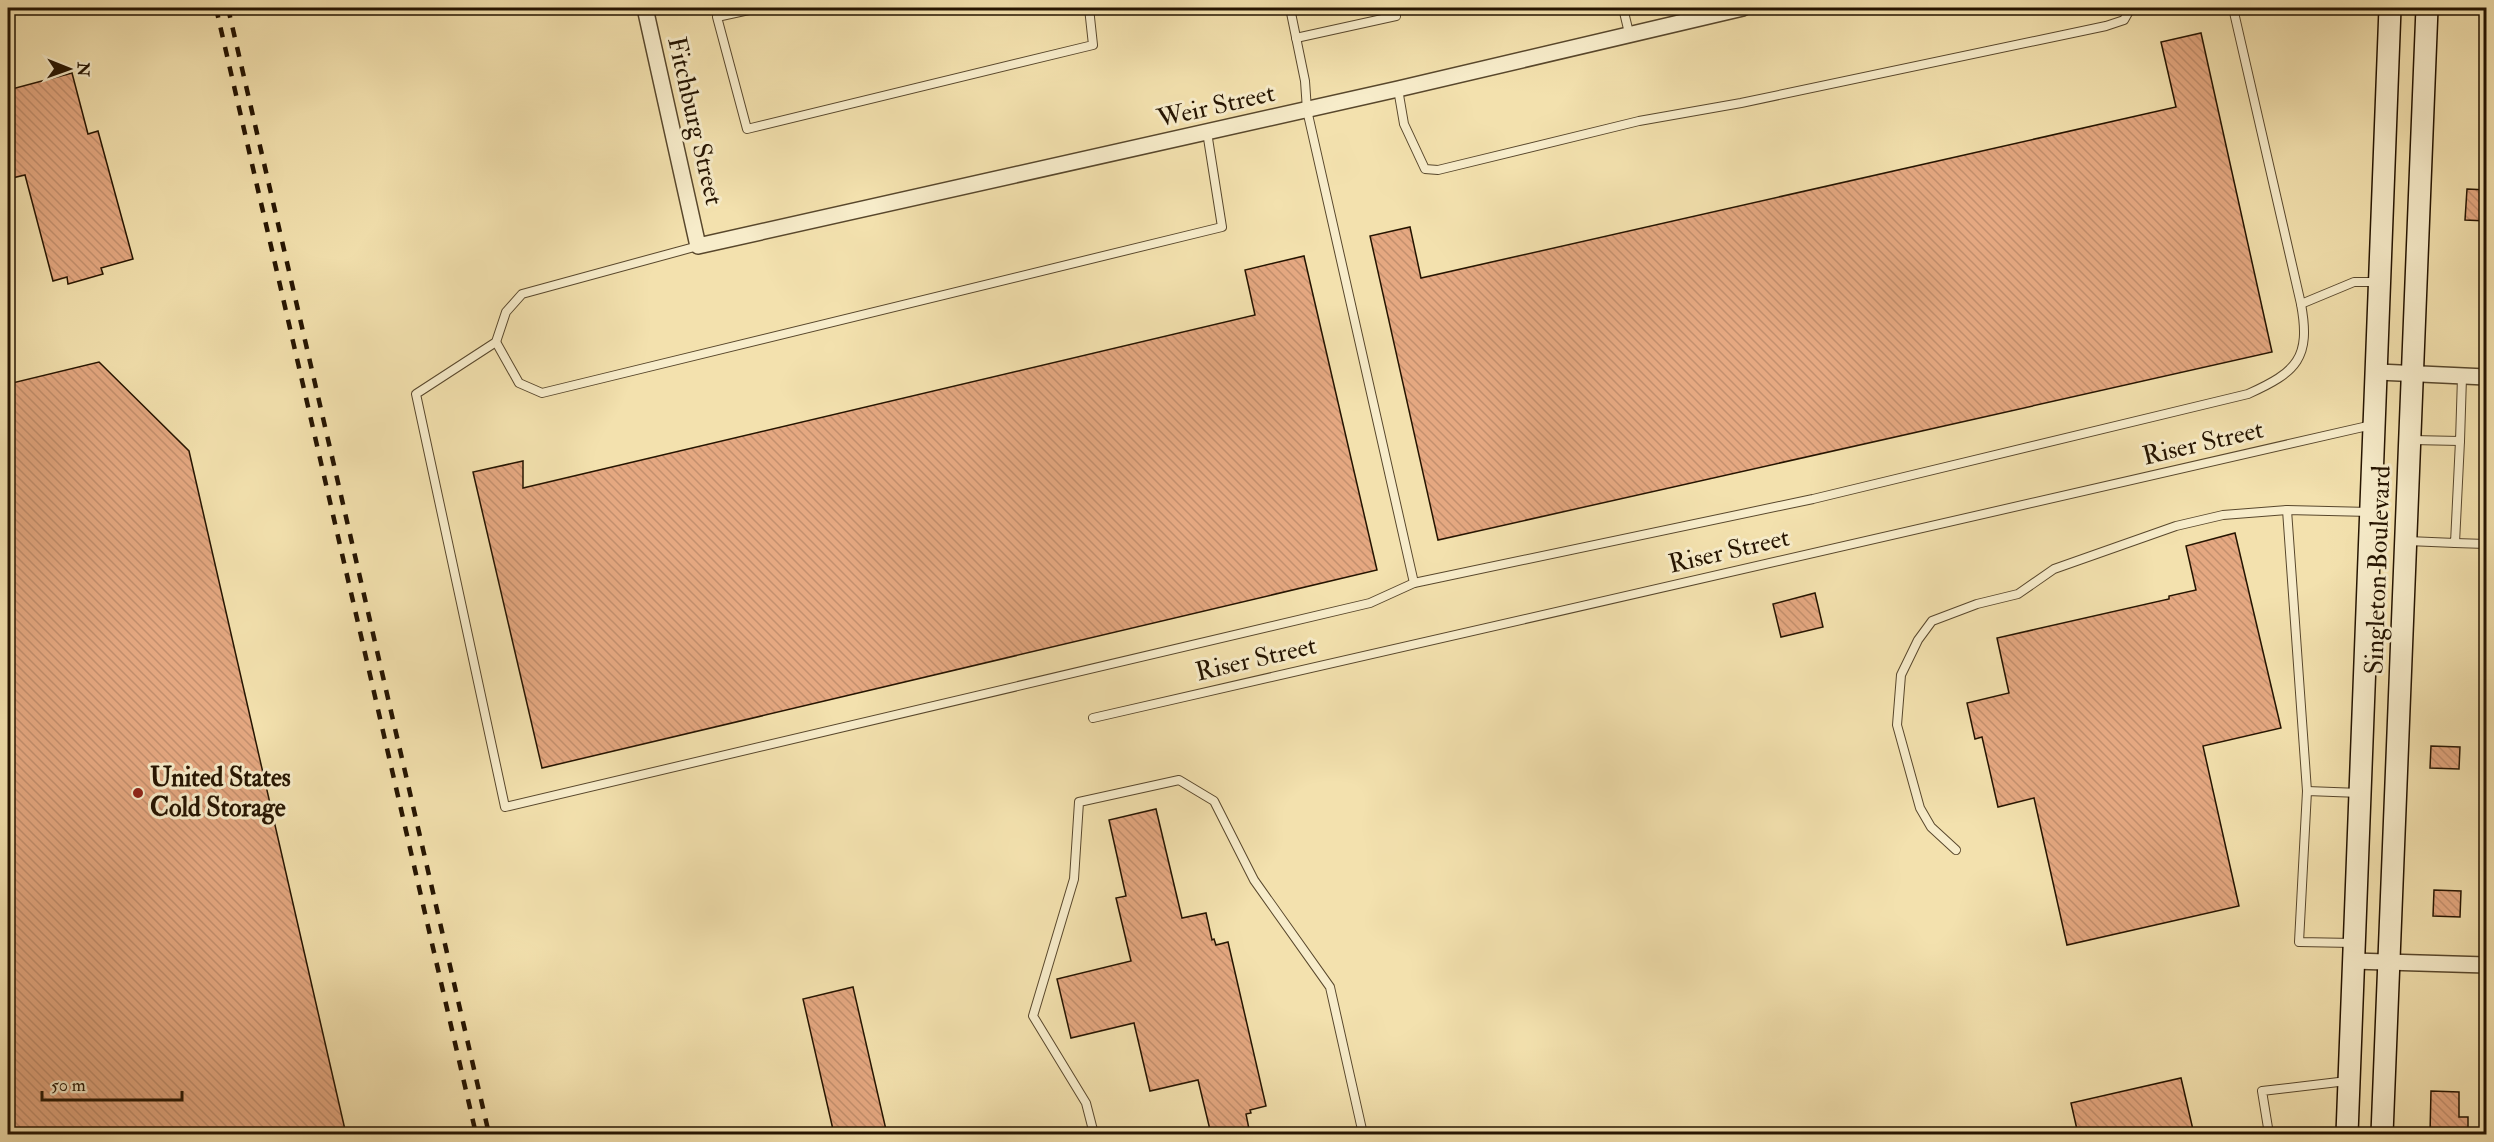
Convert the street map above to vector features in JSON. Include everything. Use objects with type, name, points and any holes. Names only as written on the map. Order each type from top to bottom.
[{"type":"main road","name":"Singleton Boulevard","points":[[2347,1134],[2376,425],[2390,8]]},
{"type":"main road","name":"Singleton Boulevard","points":[[2382,1134],[2427,8]]},
{"type":"main road","points":[[2372,520],[2407,535]]},
{"type":"street","name":"Fitchburg Street","points":[[645,8],[698,246]]},
{"type":"street","name":"Weir Street","points":[[698,246],[1398,89],[1714,11],[1743,8]]},
{"type":"street","points":[[2378,372],[2487,377]]},
{"type":"street","points":[[2354,952],[2388,963],[2487,965]]},
{"type":"lane","points":[[758,8],[717,17],[747,129],[1093,45],[1089,8]]},
{"type":"lane","points":[[1290,8],[1307,110],[1414,583]]},
{"type":"lane","points":[[1623,8],[1629,33]]},
{"type":"lane","points":[[1398,89],[1404,124],[1425,169],[1438,170],[1639,122],[1741,103],[2106,26],[2124,20],[2127,13],[2126,8]]},
{"type":"lane","points":[[698,246],[522,294],[506,312],[496,342],[416,394],[506,807],[1370,603],[1414,583],[1813,498],[2248,394],[2288,372],[2303,352],[2306,331],[2233,8]]},
{"type":"lane","points":[[1296,38],[1396,16]]},
{"type":"lane","points":[[496,342],[519,383],[542,393],[1222,227],[1207,132]]},
{"type":"lane","points":[[2301,303],[2354,282],[2381,282]]},
{"type":"lane","points":[[2455,543],[2462,377]]},
{"type":"lane","name":"Riser Street","points":[[1093,718],[2376,425]]},
{"type":"lane","points":[[2410,440],[2460,441]]},
{"type":"lane","points":[[2287,510],[2307,791],[2299,942],[2354,952]]},
{"type":"lane","points":[[1956,850],[1931,827],[1920,808],[1897,725],[1901,675],[1918,640],[1932,621],[1977,604],[2018,594],[2055,568],[2176,526],[2223,515],[2287,510],[2372,520]]},
{"type":"lane","points":[[2407,535],[2455,543],[2487,544]]},
{"type":"lane","points":[[1094,1134],[1086,1103],[1033,1016],[1074,879],[1079,802],[1179,780],[1214,801],[1254,880],[1330,987],[1363,1134]]},
{"type":"lane","points":[[2307,791],[2360,793]]},
{"type":"lane","points":[[2269,1134],[2262,1092],[2349,1081]]},
{"type":"building","points":[[2201,33],[2272,352],[1438,540],[1370,236],[1410,227],[1421,278],[2176,107],[2161,42]]},
{"type":"building","points":[[72,73],[88,134],[98,131],[133,259],[101,268],[103,274],[68,284],[67,277],[53,281],[25,175],[8,179],[8,124],[11,123],[8,90]]},
{"type":"building","points":[[2467,189],[2487,190],[2487,221],[2465,220]]},
{"type":"building","points":[[1304,256],[1377,570],[542,768],[473,472],[523,461],[523,488],[1255,315],[1245,270]]},
{"type":"building","name":"United States Cold Storage","points":[[99,362],[189,451],[346,1134],[8,1134],[8,384]]},
{"type":"building","points":[[2235,533],[2281,728],[2203,746],[2239,906],[2067,945],[2034,798],[1998,807],[1982,737],[1975,739],[1967,703],[2009,693],[1997,638],[2169,599],[2169,596],[2196,590],[2186,546]]},
{"type":"building","points":[[1815,593],[1823,627],[1781,637],[1773,604]]},
{"type":"building","points":[[2431,746],[2460,747],[2459,769],[2430,768]]},
{"type":"building","points":[[1156,809],[1182,918],[1206,913],[1212,940],[1214,939],[1216,945],[1228,942],[1266,1106],[1250,1110],[1251,1113],[1246,1114],[1250,1134],[1211,1134],[1198,1080],[1150,1091],[1134,1023],[1071,1038],[1057,979],[1131,961],[1116,898],[1126,896],[1109,820]]},
{"type":"building","points":[[2434,890],[2461,891],[2460,917],[2433,916]]},
{"type":"building","points":[[853,987],[887,1134],[834,1134],[803,999]]},
{"type":"building","points":[[2181,1078],[2194,1134],[2078,1134],[2071,1103]]},
{"type":"building","points":[[2431,1091],[2459,1092],[2459,1117],[2468,1117],[2468,1134],[2430,1134]]},
{"type":"railway","points":[[216,8],[476,1134]]},
{"type":"railway","points":[[228,8],[489,1134]]},
{"type":"place","name":"United States Cold Storage","points":[[138,793]]}]
